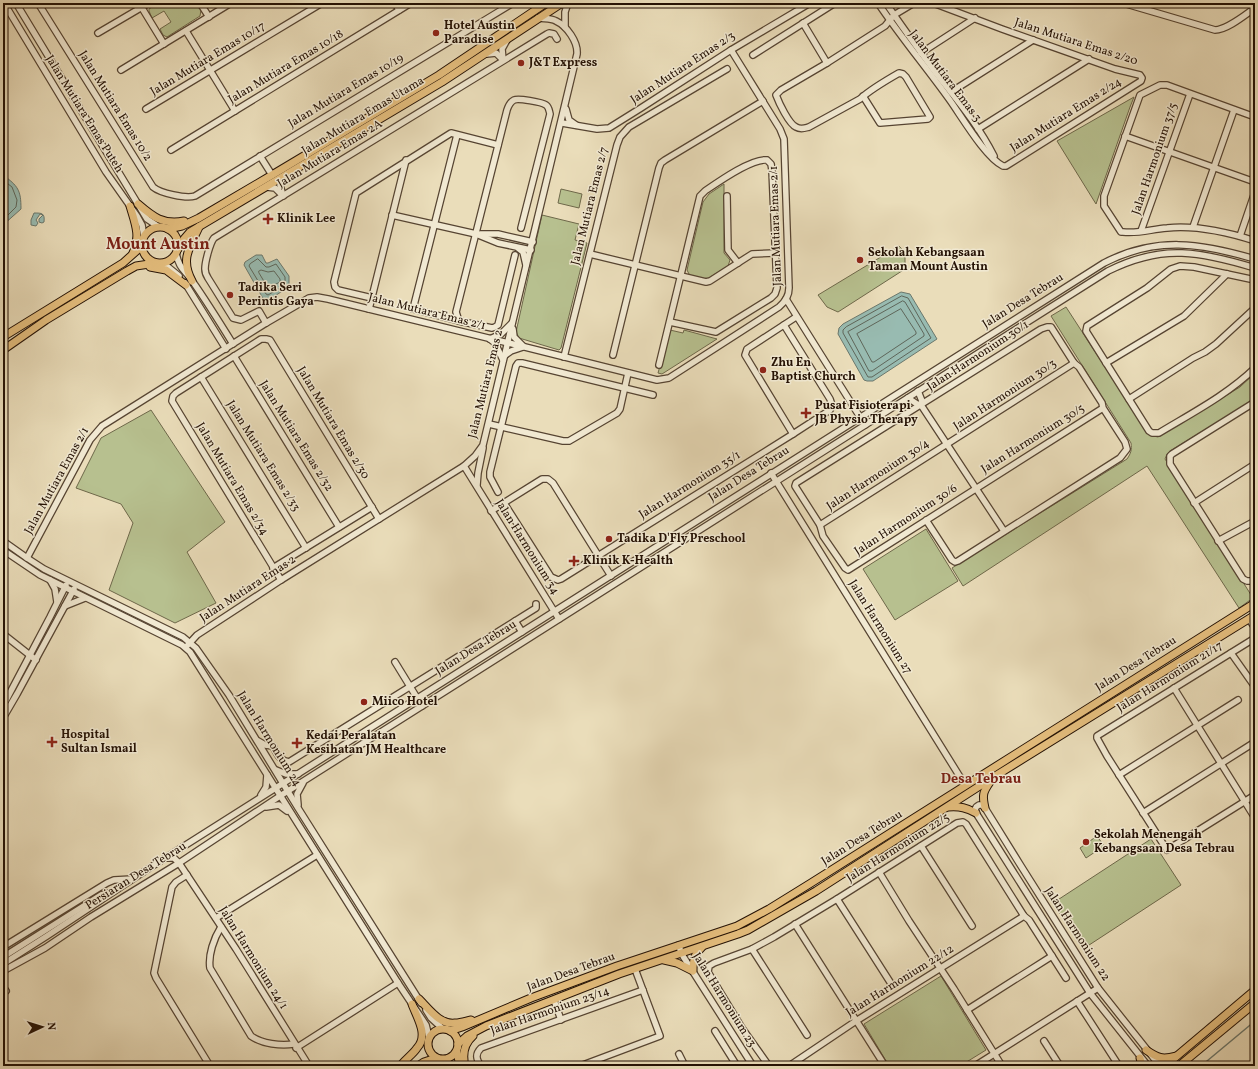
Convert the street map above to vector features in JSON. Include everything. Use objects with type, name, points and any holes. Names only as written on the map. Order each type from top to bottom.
[{"type":"main road","name":"Jalan Mutiara Emas Utama","points":[[196,219],[272,176],[439,75],[546,3]]},
{"type":"main road","name":"Jalan Mutiara Emas Utama","points":[[177,251],[190,232],[442,82],[562,3]]},
{"type":"main road","points":[[138,204],[151,216],[165,221],[176,223],[196,219]]},
{"type":"main road","points":[[123,263],[134,251],[138,234],[130,206]]},
{"type":"main road","points":[[160,263],[148,259],[145,255],[142,246],[144,237],[150,230],[159,227],[168,229],[182,226],[196,219]]},
{"type":"main road","points":[[189,283],[186,260],[187,252],[199,227]]},
{"type":"main road","points":[[3,350],[46,320],[127,270],[136,266],[160,263],[173,258],[177,251],[178,244],[175,235],[168,229]]},
{"type":"main road","points":[[3,337],[123,263],[142,246]]},
{"type":"main road","points":[[127,270],[150,267],[158,268],[166,270],[189,283]]},
{"type":"main road","name":"Jalan Desa Tebrau","points":[[450,1031],[538,995],[617,966],[737,926],[769,909],[1255,603]]},
{"type":"main road","name":"Jalan Desa Tebrau","points":[[458,1044],[466,1036],[486,1026],[635,969],[738,934],[775,915],[816,891],[992,778],[1252,617]]},
{"type":"main road","points":[[985,808],[983,796],[984,791],[992,778]]},
{"type":"main road","points":[[948,807],[957,806],[966,808],[976,814]]},
{"type":"main road","points":[[663,960],[677,963],[692,971],[694,957],[702,947]]},
{"type":"main road","points":[[1165,1066],[1255,990]]},
{"type":"main road","points":[[419,999],[438,1018],[449,1023],[455,1024],[484,1017]]},
{"type":"main road","points":[[1179,1066],[1255,1002]]},
{"type":"main road","points":[[400,1065],[418,1048],[423,1037],[422,1028],[412,1004]]},
{"type":"main road","points":[[465,1066],[464,1054],[467,1041],[486,1026]]},
{"type":"main road","points":[[452,1066],[430,1053],[428,1046],[429,1037],[435,1031],[443,1029],[450,1031],[456,1036],[458,1044],[456,1052],[460,1066]]},
{"type":"main road","points":[[400,1065],[423,1051],[428,1046]]},
{"type":"main road","points":[[1146,1050],[1164,1059],[1177,1056]]},
{"type":"main road","points":[[418,1066],[424,1062],[451,1057],[456,1052]]},
{"type":"main road","points":[[1140,1058],[1142,1066]]},
{"type":"main road","points":[[430,1066],[438,1066]]},
{"type":"street","name":"Jalan Mutiara Emas Puteh","points":[[4,3],[106,172],[142,225],[144,237]]},
{"type":"street","name":"Jalan Mutiara Emas Puteh","points":[[16,3],[147,219],[159,227]]},
{"type":"street","name":"Jalan Mutiara Emas 10/2","points":[[38,3],[153,187],[160,191],[191,197]]},
{"type":"street","points":[[98,34],[149,3]]},
{"type":"street","points":[[200,3],[209,17]]},
{"type":"street","points":[[121,70],[231,3]]},
{"type":"street","name":"Jalan Mutiara Emas 10/17","points":[[146,109],[322,3]]},
{"type":"street","points":[[394,3],[399,10]]},
{"type":"street","name":"Jalan Mutiara Emas 10/18","points":[[171,150],[411,3]]},
{"type":"street","name":"Jalan Mutiara Emas 10/19","points":[[191,197],[513,3]]},
{"type":"street","points":[[565,27],[565,12],[568,3]]},
{"type":"street","name":"Jalan Mutiara Emas 2/3","points":[[562,123],[597,129],[609,128],[731,50],[810,3]]},
{"type":"street","points":[[754,55],[835,3]]},
{"type":"street","name":"Jalan Mutiara Emas 3","points":[[878,3],[987,152],[1001,165]]},
{"type":"street","name":"Jalan Mutiara Emas 3","points":[[886,3],[921,53],[978,129],[996,160]]},
{"type":"street","points":[[863,96],[879,122],[884,124],[928,119],[930,117],[906,77],[903,74],[898,73],[863,96],[802,129],[795,127],[778,102],[776,95],[781,90],[885,26],[894,16],[914,3]]},
{"type":"street","name":"Jalan Mutiara Emas 2/20","points":[[933,3],[1115,69],[1140,75],[1142,78]]},
{"type":"street","points":[[1123,3],[1215,30],[1220,30],[1255,8]]},
{"type":"street","points":[[142,8],[164,44]]},
{"type":"street","points":[[538,18],[554,20],[565,27]]},
{"type":"street","points":[[921,53],[975,18]]},
{"type":"street","points":[[803,24],[827,63]]},
{"type":"street","name":"Jalan Mutiara Emas 2","points":[[186,647],[197,635],[281,580],[464,466],[475,456],[483,445],[562,123],[578,50],[576,44],[565,27]]},
{"type":"street","points":[[186,31],[235,111]]},
{"type":"street","name":"Jalan Mutiara Emas 2A","points":[[266,323],[259,311],[241,320],[233,318],[208,278],[205,268],[211,243],[214,238],[547,34],[554,34],[557,39]]},
{"type":"street","points":[[503,60],[502,49],[509,37]]},
{"type":"street","points":[[951,92],[1033,40]]},
{"type":"street","name":"Jalan Mutiara Emas 2/1","points":[[27,558],[90,440],[102,426],[305,299],[313,297],[328,299],[657,380],[669,378],[779,307],[786,299],[790,288],[784,144],[780,129],[731,50]]},
{"type":"street","points":[[482,55],[496,53],[503,60]]},
{"type":"street","points":[[978,129],[1089,59]]},
{"type":"street","name":"Jalan Mutiara Emas 2/7","points":[[564,357],[616,145],[622,134],[629,127],[727,69]]},
{"type":"street","name":"Jalan Mutiara Emas 2/24","points":[[1001,165],[1006,166],[1141,81],[1142,78]]},
{"type":"street","points":[[1255,118],[1190,94],[1160,85],[1138,97],[1104,196],[1104,206],[1121,232],[1126,233],[1168,227],[1193,228],[1217,230],[1255,241]]},
{"type":"street","name":"Jalan Harmonium 37/5","points":[[1142,231],[1190,94]]},
{"type":"street","points":[[459,321],[456,312],[506,110],[510,103],[519,99],[545,104],[549,108],[550,114],[522,228]]},
{"type":"street","points":[[613,355],[661,164],[665,160],[763,101]]},
{"type":"street","points":[[566,105],[569,120],[576,125]]},
{"type":"street","points":[[72,116],[81,110]]},
{"type":"street","points":[[1193,228],[1234,110]]},
{"type":"street","points":[[558,137],[568,126],[576,125]]},
{"type":"street","points":[[372,298],[338,290],[335,287],[334,282],[356,193],[406,160],[451,133],[498,145]]},
{"type":"street","points":[[457,135],[413,309],[492,328],[498,325],[516,255]]},
{"type":"street","points":[[1125,136],[1255,182]]},
{"type":"street","points":[[260,156],[272,176]]},
{"type":"street","points":[[369,309],[406,160]]},
{"type":"street","points":[[659,365],[699,199],[702,194],[748,165],[758,160],[767,160],[770,162],[772,167],[777,288],[775,294],[772,298],[716,332],[670,322]]},
{"type":"street","points":[[282,177],[280,185],[283,196]]},
{"type":"street","points":[[266,187],[275,188],[283,196]]},
{"type":"street","points":[[1240,236],[1255,192]]},
{"type":"street","points":[[727,196],[728,250],[738,263]]},
{"type":"street","points":[[392,214],[476,234],[498,243],[531,250]]},
{"type":"street","points":[[517,238],[528,236],[534,230],[538,221]]},
{"type":"street","points":[[476,234],[498,234],[533,242]]},
{"type":"street","name":"Jalan Desa Tebrau","points":[[275,788],[1073,282],[1115,257],[1138,250],[1163,245],[1194,245],[1226,251],[1255,259]]},
{"type":"street","points":[[515,247],[520,249],[524,256],[526,264],[525,273]]},
{"type":"street","points":[[177,251],[178,263],[226,349]]},
{"type":"street","points":[[590,254],[708,282],[752,254],[775,253]]},
{"type":"street","name":"Jalan Desa Tebrau","points":[[280,796],[1108,271],[1120,265],[1152,256],[1181,253],[1204,255],[1255,268]]},
{"type":"street","points":[[160,263],[169,267],[182,279],[189,283],[233,344]]},
{"type":"street","points":[[1255,280],[1187,266],[1180,266],[1172,269],[1147,288],[1088,326],[1086,331],[1149,431],[1156,434],[1217,398],[1239,383],[1255,368]]},
{"type":"street","points":[[1106,363],[1184,316],[1227,274]]},
{"type":"street","points":[[1073,282],[1078,290]]},
{"type":"street","points":[[786,299],[865,425]]},
{"type":"street","points":[[1129,399],[1205,352],[1216,344],[1255,308]]},
{"type":"street","points":[[793,434],[745,355],[747,349],[796,317]]},
{"type":"street","points":[[503,360],[495,343],[490,339],[501,334],[513,322]]},
{"type":"street","points":[[513,322],[514,337],[525,347]]},
{"type":"street","name":"Jalan Harmonium 35/1","points":[[504,503],[551,577],[561,580],[793,434],[830,410],[832,405],[830,399],[784,325]]},
{"type":"street","name":"Jalan Harmonium 30/1","points":[[820,525],[798,492],[795,486],[796,484],[1041,329],[1051,327],[1074,363]]},
{"type":"street","name":"Jalan Mutiara Emas 2/30","points":[[234,356],[261,340],[268,339],[271,342],[379,519]]},
{"type":"street","points":[[503,360],[510,352],[525,347]]},
{"type":"street","points":[[201,377],[234,356]]},
{"type":"street","name":"Jalan Mutiara Emas 2/32","points":[[234,356],[339,527]]},
{"type":"street","points":[[498,492],[490,474],[516,366],[520,363],[653,395]]},
{"type":"street","points":[[926,520],[952,560],[955,562],[1120,458],[1125,453],[1127,449],[1125,442],[1079,367],[1074,363]]},
{"type":"street","name":"Jalan Harmonium 30/3","points":[[947,444],[1074,363]]},
{"type":"street","points":[[488,424],[563,441],[569,441],[617,413],[620,409],[628,373]]},
{"type":"street","name":"Jalan Mutiara Emas 2/34","points":[[201,377],[176,393],[173,396],[172,401],[281,580]]},
{"type":"street","name":"Jalan Mutiara Emas 2/33","points":[[201,377],[306,548]]},
{"type":"street","points":[[918,391],[922,402],[921,405],[1004,531]]},
{"type":"street","points":[[908,398],[921,405]]},
{"type":"street","points":[[1255,402],[1170,456],[1170,464],[1243,579],[1246,581],[1255,581]]},
{"type":"street","name":"Jalan Harmonium 30/5","points":[[976,488],[1103,408]]},
{"type":"street","name":"Jalan Harmonium 30/4","points":[[820,525],[947,444]]},
{"type":"street","points":[[477,485],[483,445]]},
{"type":"street","points":[[1194,503],[1255,464]]},
{"type":"street","name":"Jalan Harmonium 34","points":[[464,466],[560,619]]},
{"type":"street","name":"Jalan Harmonium 27","points":[[771,474],[965,785]]},
{"type":"street","points":[[491,511],[542,479],[548,479],[553,483],[611,576]]},
{"type":"street","name":"Jalan Harmonium 30/6","points":[[820,525],[823,536],[845,568],[848,570],[976,488]]},
{"type":"street","points":[[273,568],[372,507]]},
{"type":"street","points":[[1218,541],[1255,521]]},
{"type":"street","points":[[676,534],[681,542]]},
{"type":"street","name":"Jalan Harmonium 24","points":[[3,541],[27,558],[67,581],[183,637],[190,642],[199,652],[224,689],[431,1018],[443,1029]]},
{"type":"street","name":"Jalan Harmonium 24","points":[[3,550],[22,564],[50,580],[186,647],[201,668],[317,855],[426,1025],[429,1037]]},
{"type":"street","points":[[50,580],[55,589],[57,603]]},
{"type":"street","points":[[3,706],[67,581]]},
{"type":"street","points":[[3,718],[76,585]]},
{"type":"street","points":[[65,606],[85,598]]},
{"type":"street","points":[[256,740],[265,745],[273,746],[280,759],[289,762],[536,608],[536,604]]},
{"type":"street","points":[[1252,617],[1255,628]]},
{"type":"street","points":[[515,620],[522,632]]},
{"type":"street","points":[[3,634],[36,660]]},
{"type":"street","name":"Jalan Harmonium 21/17","points":[[1119,775],[1098,741],[1097,736],[1255,638]]},
{"type":"street","points":[[1231,653],[1255,688]]},
{"type":"street","points":[[395,662],[422,706]]},
{"type":"street","points":[[1174,688],[1255,818]]},
{"type":"street","points":[[1238,700],[1119,775],[1167,850],[1255,795]]},
{"type":"street","points":[[1143,812],[1255,742]]},
{"type":"street","points":[[275,770],[286,774],[298,774]]},
{"type":"street","points":[[256,800],[266,787],[266,773]]},
{"type":"street","points":[[298,808],[297,794],[304,781]]},
{"type":"street","name":"Persiaran Desa Tebrau","points":[[3,964],[112,892],[275,788]]},
{"type":"street","name":"Persiaran Desa Tebrau","points":[[3,972],[46,948],[120,898],[179,863],[280,796]]},
{"type":"street","points":[[261,808],[271,805],[279,805],[292,815]]},
{"type":"street","points":[[976,814],[975,809],[977,806],[982,805],[985,808]]},
{"type":"street","name":"Jalan Harmonium 22","points":[[985,808],[1031,884],[1098,988],[1160,1066]]},
{"type":"street","name":"Jalan Harmonium 22","points":[[976,814],[1090,993],[1140,1058],[1148,1066]]},
{"type":"street","name":"Jalan Harmonium 22/5","points":[[769,1066],[742,1028],[708,972],[708,966],[752,949],[837,899],[957,823],[963,822],[966,824],[1024,916],[1029,920],[1066,978]]},
{"type":"street","points":[[921,846],[972,926]]},
{"type":"street","points":[[179,863],[178,854],[183,847]]},
{"type":"street","points":[[216,918],[317,855]]},
{"type":"street","points":[[166,858],[174,858],[179,863]]},
{"type":"street","name":"Jalan Harmonium 24/1","points":[[179,863],[216,918],[295,1046],[309,1066]]},
{"type":"street","points":[[879,872],[1002,1066]]},
{"type":"street","points":[[187,875],[172,886],[154,973],[210,1066]]},
{"type":"street","points":[[3,947],[106,883],[114,880],[134,878]]},
{"type":"street","points":[[3,957],[101,895],[112,892]]},
{"type":"street","points":[[837,899],[890,982]]},
{"type":"street","name":"Jalan Harmonium 22/12","points":[[789,1066],[1024,916]]},
{"type":"street","points":[[795,924],[882,1065]]},
{"type":"street","points":[[221,927],[215,935],[209,963],[210,968],[250,1036],[256,1040],[284,1046],[295,1046],[398,983]]},
{"type":"street","name":"Jalan Harmonium 23","points":[[679,945],[681,953],[692,971],[753,1066]]},
{"type":"street","points":[[752,949],[807,1035]]},
{"type":"street","points":[[967,1010],[1052,956]]},
{"type":"street","points":[[580,1066],[594,1064],[660,1036],[635,969]]},
{"type":"street","points":[[975,1066],[1098,988]]},
{"type":"street","name":"Jalan Harmonium 23/14","points":[[480,1064],[477,1060],[477,1054],[481,1048],[643,990]]},
{"type":"street","points":[[554,1000],[561,1020]]},
{"type":"street","points":[[1077,1001],[1119,1066]]},
{"type":"street","points":[[715,1030],[737,1066]]},
{"type":"street","points":[[1044,1042],[1060,1066]]},
{"type":"street","points":[[679,1054],[685,1066]]},
{"type":"green space","points":[[158,3],[196,3],[201,10],[200,16],[167,37],[163,35],[160,29],[171,22],[164,11],[152,18],[149,11],[149,9]]},
{"type":"green space","points":[[1134,97],[1130,107],[1096,204],[1057,141]]},
{"type":"green space","points":[[724,184],[724,253],[730,260],[728,266],[707,279],[690,276],[687,270],[703,202],[709,194]]},
{"type":"green space","points":[[561,189],[582,194],[579,208],[558,203]]},
{"type":"green space","points":[[542,215],[579,224],[575,240],[587,243],[561,348],[559,350],[519,338],[516,332]]},
{"type":"green space","points":[[899,246],[905,252],[905,269],[838,312],[827,307],[818,295]]},
{"type":"green space","points":[[1066,307],[1149,435],[1158,437],[1240,387],[1255,373],[1255,399],[1170,451],[1165,459],[1253,598],[1239,608],[1147,466],[963,586],[952,568],[1127,459],[1130,453],[1131,443],[1051,316]]},
{"type":"green space","points":[[670,330],[683,333],[684,330],[717,339],[662,374],[658,373]]},
{"type":"green space","points":[[151,410],[225,522],[187,552],[216,603],[175,623],[109,590],[133,523],[121,504],[76,488],[101,438]]},
{"type":"green space","points":[[926,529],[958,581],[895,620],[863,569]]},
{"type":"green space","points":[[1097,836],[1104,846],[1086,858],[1080,848]]},
{"type":"green space","points":[[1151,839],[1181,885],[1083,949],[1053,903]]},
{"type":"green space","points":[[941,976],[986,1050],[960,1066],[889,1066],[864,1024]]},
{"type":"water","points":[[3,175],[18,189],[21,209],[3,225]]},
{"type":"water","points":[[34,213],[39,213],[43,215],[40,214],[36,220],[38,223],[36,226],[31,225],[31,220]]},
{"type":"water","points":[[43,215],[44,222],[39,222],[39,219]]},
{"type":"water","points":[[256,255],[262,255],[266,263],[277,259],[289,276],[289,287],[265,302],[244,265],[245,262]]},
{"type":"water","points":[[901,292],[910,294],[937,339],[873,381],[864,380],[838,334],[839,328],[843,324]]},
{"type":"waterway","points":[[1201,1066],[1255,1021]]},
{"type":"place","name":"Hotel Austin Paradise","points":[[436,33]]},
{"type":"place","name":"J&T Express","points":[[521,63]]},
{"type":"place","name":"Klinik Lee","points":[[268,219]]},
{"type":"place","name":"Sekolah Kebangsaan Taman Mount Austin","points":[[860,260]]},
{"type":"place","name":"Tadika Seri Perintis Gaya","points":[[230,295]]},
{"type":"place","name":"Zhu En Baptist Church","points":[[763,370]]},
{"type":"place","name":"Pusat Fisioterapi JB Physio Therapy","points":[[806,413]]},
{"type":"place","name":"Tadika D'Fly Preschool","points":[[609,539]]},
{"type":"place","name":"Klinik K-Health","points":[[574,561]]},
{"type":"place","name":"Miico Hotel","points":[[364,702]]},
{"type":"place","name":"Hospital Sultan Ismail","points":[[52,742]]},
{"type":"place","name":"Kedai Peralatan Kesihatan JM Healthcare","points":[[297,743]]},
{"type":"place","name":"Sekolah Menengah Kebangsaan Desa Tebrau","points":[[1086,842]]},
{"type":"district","name":"Mount Austin","points":[[158,245]]},
{"type":"district","name":"Desa Tebrau","points":[[981,779]]}]
